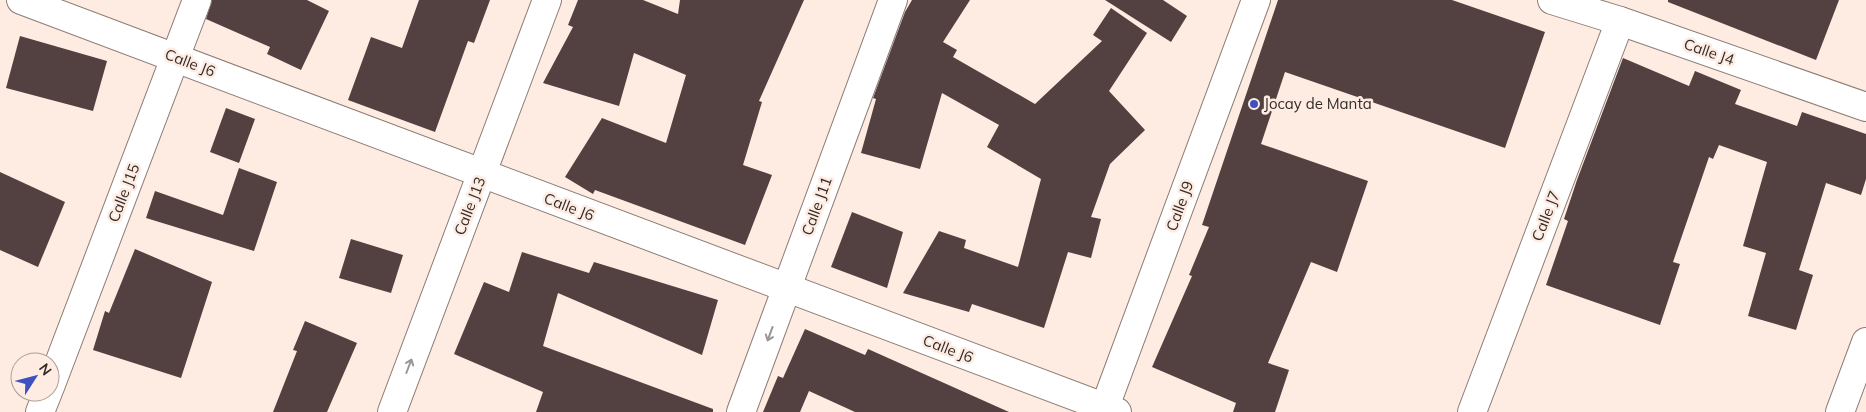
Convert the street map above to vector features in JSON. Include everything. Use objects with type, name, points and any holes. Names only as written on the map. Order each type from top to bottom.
[{"type":"street","name":"Calle J6","points":[[21,0],[176,57],[1108,411]]},
{"type":"street","name":"Calle J15","points":[[60,360],[197,0]]},
{"type":"street","name":"Calle J13","points":[[392,412],[547,0]]},
{"type":"street","name":"Calle J11","points":[[741,412],[893,0]]},
{"type":"street","name":"Calle J9","points":[[1108,411],[1256,0]]},
{"type":"street","name":"Calle J4","points":[[1552,0],[1620,21],[1866,107]]},
{"type":"street","name":"Calle J7","points":[[1472,412],[1620,21]]},
{"type":"street","points":[[1840,412],[1866,342]]},
{"type":"building","points":[[212,0],[307,0],[329,11],[301,70],[267,54],[270,47],[206,19]]},
{"type":"building","points":[[419,0],[490,0],[474,43],[468,41],[435,132],[348,100],[371,37],[402,48]]},
{"type":"building","points":[[578,0],[643,0],[678,14],[680,0],[804,0],[759,101],[762,102],[743,165],[772,175],[745,245],[595,190],[593,194],[565,177],[602,118],[666,143],[686,75],[634,53],[619,106],[543,83],[573,27],[568,25]]},
{"type":"building","points":[[912,0],[970,0],[943,42],[957,50],[953,57],[1035,104],[1102,41],[1093,35],[1111,8],[1147,33],[1109,91],[1145,130],[1110,164],[1091,217],[1101,219],[1091,258],[1068,252],[1044,328],[972,304],[969,312],[903,293],[939,231],[966,240],[964,248],[1018,267],[1041,179],[987,147],[999,125],[942,93],[920,169],[861,153],[876,99],[873,98],[905,12]]},
{"type":"building","points":[[1105,0],[1163,0],[1187,16],[1171,42]]},
{"type":"building","points":[[1278,0],[1452,0],[1545,32],[1505,148],[1285,72],[1261,144],[1368,181],[1337,272],[1311,262],[1268,363],[1289,370],[1275,412],[1233,412],[1236,403],[1152,367],[1192,276],[1189,275],[1209,227],[1202,225]]},
{"type":"building","points":[[1668,0],[1839,0],[1816,60],[1668,2]]},
{"type":"building","points":[[20,36],[107,61],[93,111],[6,88]]},
{"type":"building","points":[[1623,58],[1689,86],[1695,71],[1741,90],[1735,104],[1797,126],[1802,112],[1866,134],[1866,179],[1861,195],[1826,183],[1799,270],[1813,275],[1796,330],[1748,316],[1766,253],[1743,246],[1767,162],[1719,145],[1713,159],[1709,157],[1673,262],[1680,264],[1660,325],[1546,285],[1568,221],[1564,219],[1577,180]]},
{"type":"building","points":[[226,108],[255,119],[239,163],[210,152]]},
{"type":"building","points":[[239,168],[277,182],[254,251],[146,218],[155,191],[223,215]]},
{"type":"building","points":[[0,172],[65,202],[38,267],[0,250]]},
{"type":"building","points":[[852,212],[903,232],[887,288],[831,267]]},
{"type":"building","points":[[351,239],[403,255],[391,293],[339,278]]},
{"type":"building","points":[[135,249],[212,282],[181,378],[93,350],[105,311],[109,313]]},
{"type":"building","points":[[522,252],[589,273],[594,262],[718,300],[702,355],[558,293],[543,346],[713,409],[713,412],[536,412],[543,392],[454,354],[484,282],[509,292]]},
{"type":"building","points":[[305,321],[357,343],[327,412],[273,412],[297,351],[293,350]]},
{"type":"building","points":[[805,329],[865,355],[868,349],[1009,412],[855,412],[809,391],[800,412],[763,412],[778,376],[783,378]]},
{"type":"place","name":"Jocay de Manta","points":[[1254,104]]}]
